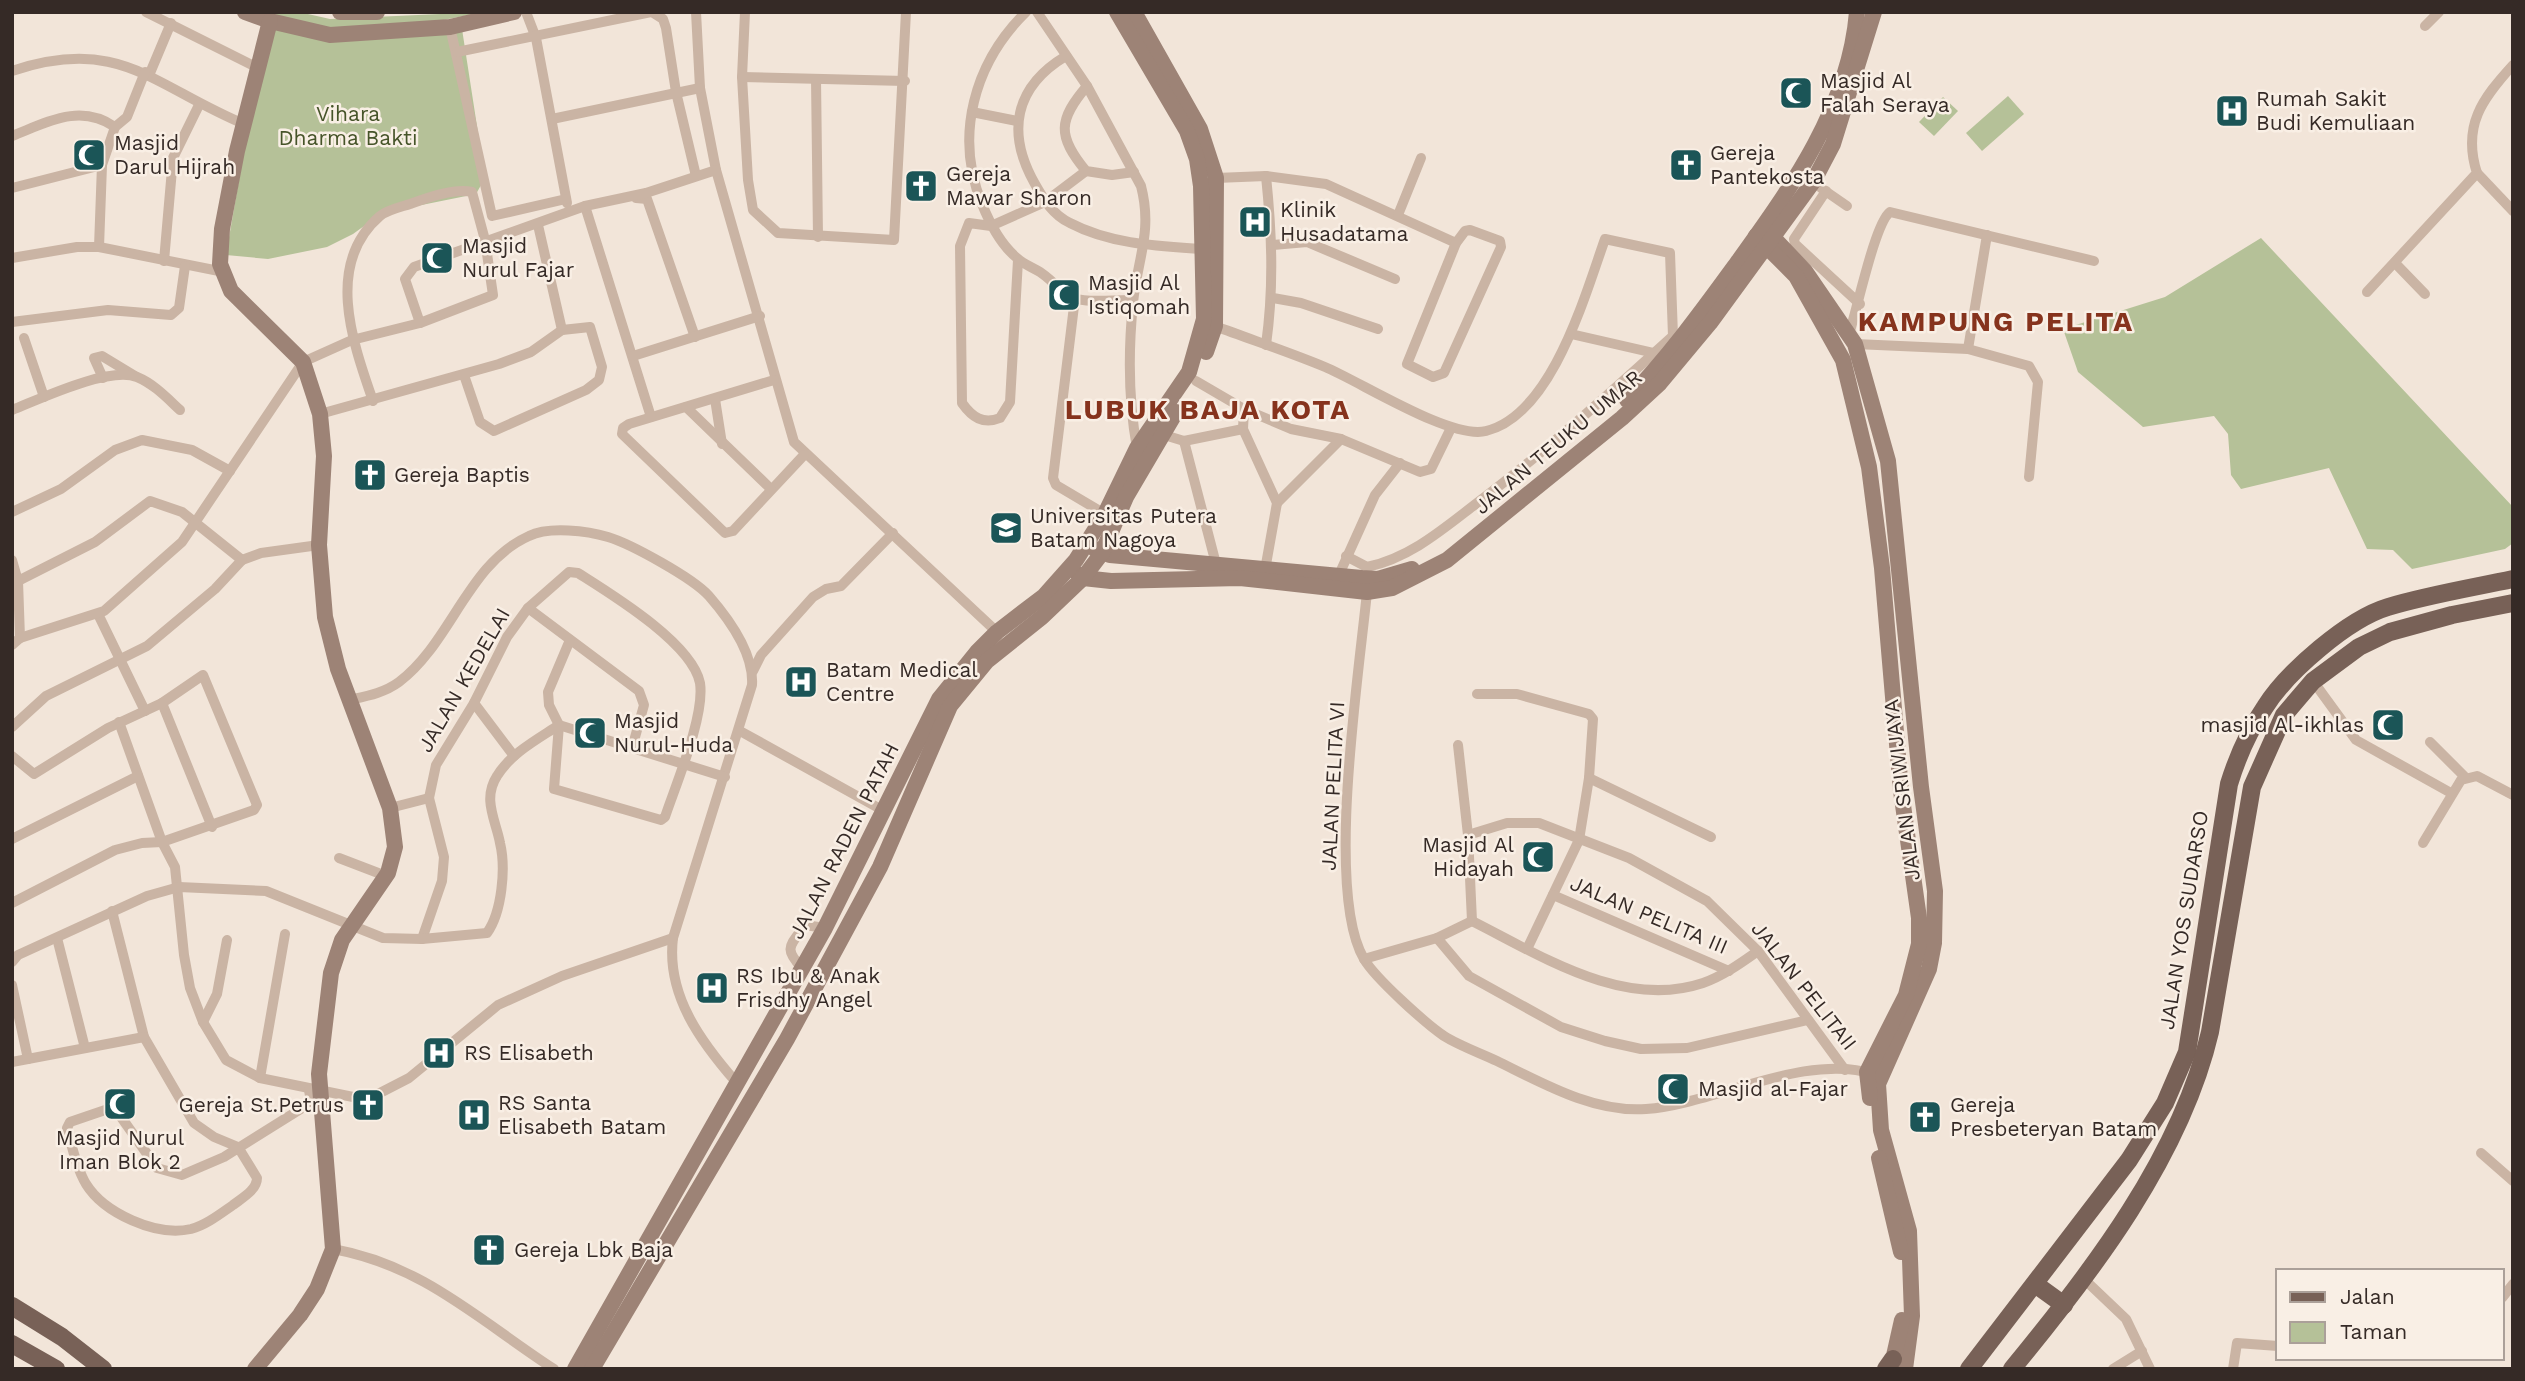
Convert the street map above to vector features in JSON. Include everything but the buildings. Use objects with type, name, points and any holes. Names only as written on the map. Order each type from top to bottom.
[{"type":"main road","points":[[245,12],[270,21],[330,35],[450,27],[514,12]]},
{"type":"main road","points":[[340,12],[377,12]]},
{"type":"main road","name":"JALAN RADEN PATAH","points":[[592,1369],[787,1038],[880,867],[950,706],[987,661],[1076,573],[1086,545],[1105,514],[1137,448],[1189,372],[1204,319],[1201,186],[1197,159],[1187,131],[1117,12]]},
{"type":"main road","name":"JALAN RADEN PATAH","points":[[575,1369],[825,928],[939,699],[997,632],[1102,553],[1126,497],[1161,434],[1196,381],[1215,326],[1216,178],[1200,129],[1134,12]]},
{"type":"main road","name":"JALAN TEUKU UMAR","points":[[1076,573],[1111,581],[1240,578],[1367,592],[1392,588],[1447,560],[1622,418],[1676,363],[1765,236],[1826,123],[1843,82],[1855,40],[1857,12]]},
{"type":"main road","name":"JALAN TEUKU UMAR","points":[[1086,545],[1102,553],[1378,579],[1410,570],[1447,547],[1477,526],[1618,410],[1669,357],[1676,339],[1765,236],[1820,186],[1874,12]]},
{"type":"main road","points":[[255,1369],[306,1306],[317,1289],[333,1249],[315,1091],[331,973],[334,957],[351,926],[386,876],[396,847],[390,808],[349,701],[325,617],[319,545],[324,456],[320,414],[303,362],[231,291],[220,264],[222,229],[244,124],[270,21]]},
{"type":"main road","name":"JALAN SRIWIJAYA","points":[[1765,236],[1805,271],[1852,339],[1888,461],[1935,891],[1934,943],[1918,995],[1873,1074]]},
{"type":"main road","name":"JALAN SRIWIJAYA","points":[[1765,236],[1796,276],[1843,360],[1869,467],[1919,918],[1919,944],[1906,995],[1873,1074]]},
{"type":"main road","points":[[1874,507],[1891,505]]},
{"type":"main road","name":"JALAN YOS SUDARSO","points":[[1969,1369],[2129,1160],[2174,1084],[2186,1052],[2229,784],[2235,765],[2265,706],[2317,652],[2356,622],[2386,607],[2513,579]]},
{"type":"main road","name":"JALAN YOS SUDARSO","points":[[2012,1369],[2085,1279],[2179,1121],[2202,1064],[2252,787],[2284,715],[2313,681],[2335,662],[2390,632],[2452,615],[2513,603]]},
{"type":"main road","points":[[1896,729],[1916,727]]},
{"type":"main road","points":[[768,1027],[787,1038]]},
{"type":"main road","points":[[1873,1074],[1873,1128],[1901,1244],[1902,1321],[1894,1366]]},
{"type":"main road","points":[[2035,1284],[2064,1305]]},
{"type":"main road","points":[[12,1306],[62,1337],[103,1369]]},
{"type":"main road","points":[[12,1344],[56,1369]]},
{"type":"street","points":[[146,12],[260,69]]},
{"type":"street","points":[[526,12],[536,38],[569,213]]},
{"type":"street","points":[[457,52],[536,38],[651,12],[663,19],[676,92],[696,176]]},
{"type":"street","points":[[696,12],[700,88],[716,170],[794,442],[804,455],[893,533],[997,632]]},
{"type":"street","points":[[745,12],[742,77],[748,180],[753,210],[778,233],[894,240],[905,81],[906,12]]},
{"type":"street","points":[[1026,12],[997,45],[968,129],[971,170],[991,226],[1018,260],[1039,271],[1075,298],[1133,300]]},
{"type":"street","points":[[1037,12],[1087,86],[1134,172],[1145,202],[1146,246],[1133,300],[1128,396],[1137,448]]},
{"type":"street","points":[[2425,26],[2439,12]]},
{"type":"street","points":[[99,247],[102,165],[115,127],[127,117],[171,23]]},
{"type":"street","points":[[450,27],[492,216],[566,199]]},
{"type":"street","points":[[13,69],[61,57],[81,56],[147,73],[199,105],[244,124]]},
{"type":"street","points":[[1066,57],[1042,73],[1026,95],[1017,121],[1026,169],[1045,202],[1070,223],[1097,234],[1146,246],[1201,249]]},
{"type":"street","points":[[2513,65],[2484,102],[2474,123],[2470,148],[2477,173],[2513,211]]},
{"type":"street","points":[[742,77],[905,81]]},
{"type":"street","points":[[816,79],[818,237]]},
{"type":"street","points":[[1087,86],[1074,102],[1064,123],[1064,137],[1072,154],[1086,171],[1112,175],[1134,172]]},
{"type":"street","points":[[552,119],[700,88]]},
{"type":"street","points":[[164,261],[173,158],[199,105]]},
{"type":"street","points":[[972,112],[1017,121]]},
{"type":"street","points":[[12,136],[43,124],[86,114],[96,115],[115,127]]},
{"type":"street","points":[[1398,215],[1421,158]]},
{"type":"street","points":[[12,188],[102,165]]},
{"type":"street","points":[[586,210],[716,170]]},
{"type":"street","points":[[1018,260],[1010,402],[1000,418],[991,422],[978,419],[962,403],[960,246],[969,223],[991,226],[1045,202],[1086,171]]},
{"type":"street","points":[[2367,292],[2477,173]]},
{"type":"street","points":[[1216,178],[1266,176],[1326,184],[1456,243]]},
{"type":"street","points":[[1266,176],[1273,245],[1273,298],[1266,345]]},
{"type":"street","points":[[1847,206],[1820,186],[1794,244],[1846,288],[1860,304]]},
{"type":"street","points":[[12,560],[18,581],[16,642],[98,614],[114,604],[172,551],[196,524],[303,362],[352,340],[420,323],[493,295],[475,195],[469,191],[428,198],[381,214],[363,235],[349,263],[348,300],[352,340],[373,401]]},
{"type":"street","points":[[420,323],[405,279],[426,262],[569,213],[638,197],[647,199],[695,337]]},
{"type":"street","points":[[586,210],[651,417]]},
{"type":"street","points":[[2029,477],[2038,382],[2035,372],[2029,366],[1968,349],[1852,339],[1880,225],[1890,212],[2094,261]]},
{"type":"street","points":[[538,225],[562,330]]},
{"type":"street","points":[[1468,230],[1501,243],[1444,373],[1433,377],[1407,365],[1456,243],[1468,230]]},
{"type":"street","points":[[1968,349],[1987,235]]},
{"type":"street","points":[[1215,326],[1327,368],[1451,428],[1475,433],[1508,421],[1532,399],[1548,377],[1572,334],[1605,239],[1670,253],[1676,339],[1654,353],[1529,464],[1410,551],[1386,563],[1367,567],[1346,556]]},
{"type":"street","points":[[1273,245],[1307,242],[1395,279]]},
{"type":"street","points":[[12,258],[77,247],[99,247],[224,272]]},
{"type":"street","points":[[2395,263],[2425,294]]},
{"type":"street","points":[[12,323],[108,310],[171,315],[178,308],[185,266]]},
{"type":"street","points":[[1075,298],[1053,478],[1056,485],[1105,514]]},
{"type":"street","points":[[1273,298],[1301,303],[1378,329]]},
{"type":"street","points":[[633,356],[760,316]]},
{"type":"street","points":[[320,414],[464,375],[531,352],[562,330],[591,329],[602,367],[599,380],[523,419],[494,430],[486,429],[480,422],[464,375]]},
{"type":"street","points":[[1572,334],[1654,353]]},
{"type":"street","points":[[24,338],[44,397]]},
{"type":"street","points":[[103,378],[94,358],[102,356],[156,388],[180,410]]},
{"type":"street","points":[[12,410],[103,378],[135,376]]},
{"type":"street","points":[[775,380],[626,425],[622,434],[626,441],[721,531],[733,531],[804,455]]},
{"type":"street","points":[[1196,381],[1244,409],[1291,429],[1341,439],[1420,472],[1431,469],[1451,428]]},
{"type":"street","points":[[715,399],[722,444]]},
{"type":"street","points":[[686,407],[771,489]]},
{"type":"street","points":[[1244,409],[1243,429],[1277,502],[1265,570]]},
{"type":"street","points":[[1161,434],[1184,441],[1243,429]]},
{"type":"street","points":[[1277,502],[1341,439]]},
{"type":"street","points":[[12,512],[61,489],[115,450],[142,440],[192,450],[230,471]]},
{"type":"street","points":[[1184,441],[1216,564]]},
{"type":"street","points":[[1338,577],[1375,495],[1401,463]]},
{"type":"street","points":[[18,581],[95,542],[150,501],[174,508],[242,561]]},
{"type":"street","points":[[349,701],[376,694],[398,683],[442,637],[471,591],[501,556],[530,534],[554,532],[608,537],[660,563],[707,594],[738,638],[753,671]]},
{"type":"street","points":[[736,1082],[703,1043],[682,1003],[673,972],[673,938],[740,731],[753,671],[761,655],[813,597],[826,589],[841,586],[893,533]]},
{"type":"street","points":[[12,727],[46,696],[147,646],[242,561],[261,553],[319,545]]},
{"type":"street","name":"JALAN KEDELAI","points":[[422,939],[442,881],[444,857],[429,797],[436,765],[474,703],[502,644],[528,608],[562,575],[578,573],[604,590],[651,622],[690,660],[699,682],[700,707],[682,764]]},
{"type":"street","name":"JALAN PELITA VI","points":[[1367,592],[1344,867],[1353,928],[1364,959],[1399,995],[1444,1036],[1557,1090],[1618,1109],[1648,1109],[1808,1072],[1844,1070],[1873,1074]]},
{"type":"street","points":[[528,608],[639,691],[644,705],[632,748]]},
{"type":"street","points":[[98,614],[145,711]]},
{"type":"street","points":[[570,640],[548,692],[549,705],[559,725],[553,784],[558,792],[664,820],[682,764]]},
{"type":"street","points":[[12,756],[33,775],[119,722],[162,703],[199,676],[207,678],[257,805],[254,810],[212,827],[162,842],[142,843],[116,850],[12,903]]},
{"type":"street","points":[[2313,681],[2356,740],[2451,793]]},
{"type":"street","points":[[1477,694],[1517,694],[1589,714],[1593,723],[1589,778],[1578,840],[1528,949]]},
{"type":"street","points":[[162,703],[212,827]]},
{"type":"street","points":[[474,703],[514,756]]},
{"type":"street","points":[[119,722],[162,842],[170,852],[179,887],[184,955],[190,988],[204,1022],[226,1060],[260,1078],[358,1098],[376,1095],[390,1090],[416,1071],[498,1005],[562,976],[673,938]]},
{"type":"street","points":[[559,725],[724,777]]},
{"type":"street","points":[[12,962],[18,955],[112,911],[179,887],[266,891],[304,904],[383,938],[422,939],[487,933],[492,926],[501,882],[502,858],[500,842],[492,822],[491,792],[497,775],[514,756],[559,725]]},
{"type":"street","points":[[740,731],[884,811]]},
{"type":"street","points":[[2430,742],[2466,778]]},
{"type":"street","points":[[1458,744],[1468,835],[1472,921]]},
{"type":"street","points":[[12,839],[138,776]]},
{"type":"street","points":[[2423,843],[2451,793],[2466,778],[2477,776],[2513,795]]},
{"type":"street","points":[[1589,778],[1711,837]]},
{"type":"street","points":[[390,808],[429,797]]},
{"type":"street","name":"JALAN PELITAII","points":[[1468,835],[1521,821],[1539,823],[1629,859],[1707,901],[1758,951],[1844,1070]]},
{"type":"street","points":[[339,858],[386,876]]},
{"type":"street","name":"JALAN PELITA III","points":[[1553,895],[1729,971]]},
{"type":"street","points":[[112,911],[144,1037],[194,1123],[214,1137],[238,1147],[257,1178],[255,1185],[224,1211],[201,1225],[180,1230],[167,1230],[112,1210],[94,1195],[79,1170],[67,1128],[70,1122],[114,1107],[157,1168],[174,1175],[199,1170],[238,1147],[307,1105],[315,1091]]},
{"type":"street","points":[[1364,959],[1437,938],[1472,921]]},
{"type":"street","points":[[1472,921],[1528,949],[1599,979],[1640,990],[1702,983],[1729,971],[1758,951]]},
{"type":"street","points":[[260,1078],[285,934]]},
{"type":"street","points":[[57,938],[86,1048]]},
{"type":"street","points":[[1437,938],[1469,976],[1561,1027],[1641,1049],[1687,1048],[1808,1020]]},
{"type":"street","points":[[204,1022],[217,994],[226,940]]},
{"type":"street","points":[[12,985],[28,1059]]},
{"type":"street","points":[[12,1062],[144,1037]]},
{"type":"street","points":[[2481,1153],[2513,1181]]},
{"type":"street","points":[[333,1249],[363,1254],[407,1271],[455,1298],[554,1369]]},
{"type":"street","points":[[2085,1279],[2126,1319],[2150,1369]]},
{"type":"street","points":[[2233,1369],[2237,1343],[2276,1346]]},
{"type":"street","points":[[2113,1369],[2143,1350]]},
{"type":"green space","points":[[264,12],[299,12],[330,19],[484,12],[438,21],[329,28]]},
{"type":"green space","name":"Vihara Dharma Bakti","points":[[274,29],[330,35],[462,29],[485,178],[476,194],[382,213],[353,234],[327,247],[268,259],[226,255],[244,151]]},
{"type":"green space","points":[[2008,96],[2024,114],[1982,151],[1966,133]]},
{"type":"green space","points":[[1943,97],[1958,111],[1934,136],[1919,122]]},
{"type":"green space","points":[[2261,238],[2513,507],[2513,543],[2505,549],[2412,569],[2393,550],[2367,549],[2329,468],[2241,489],[2231,475],[2228,434],[2214,416],[2143,427],[2078,372],[2063,329],[2165,297]]},
{"type":"place","name":"Masjid Al Falah Seraya","points":[[1796,93]]},
{"type":"place","name":"Rumah Sakit Budi Kemuliaan","points":[[2232,111]]},
{"type":"place","name":"Masjid Darul Hijrah","points":[[89,155]]},
{"type":"place","name":"Gereja Pantekosta","points":[[1686,165]]},
{"type":"place","name":"Gereja Mawar Sharon","points":[[921,186]]},
{"type":"place","name":"Klinik Husadatama","points":[[1255,222]]},
{"type":"place","name":"Masjid Nurul Fajar","points":[[437,258]]},
{"type":"place","name":"Masjid Al Istiqomah","points":[[1064,295]]},
{"type":"place","name":"Gereja Baptis","points":[[370,475]]},
{"type":"place","name":"Universitas Putera Batam Nagoya","points":[[1006,528]]},
{"type":"place","name":"Batam Medical Centre","points":[[801,682]]},
{"type":"place","name":"masjid Al-ikhlas","points":[[2388,725]]},
{"type":"place","name":"Masjid Nurul-Huda","points":[[590,733]]},
{"type":"place","name":"Masjid Al Hidayah","points":[[1538,857]]},
{"type":"place","name":"RS Ibu & Anak Frisdhy Angel","points":[[712,988]]},
{"type":"place","name":"RS Elisabeth","points":[[439,1053]]},
{"type":"place","name":"Masjid al-Fajar","points":[[1673,1089]]},
{"type":"place","name":"Masjid Nurul Iman Blok 2","points":[[120,1104]]},
{"type":"place","name":"Gereja St.Petrus","points":[[368,1105]]},
{"type":"place","name":"RS Santa Elisabeth Batam","points":[[474,1115]]},
{"type":"place","name":"Gereja Presbeteryan Batam","points":[[1925,1117]]},
{"type":"place","name":"Gereja Lbk Baja","points":[[489,1250]]},
{"type":"district","name":"KAMPUNG PELITA","points":[[1996,321]]},
{"type":"district","name":"LUBUK BAJA KOTA","points":[[1208,409]]}]
